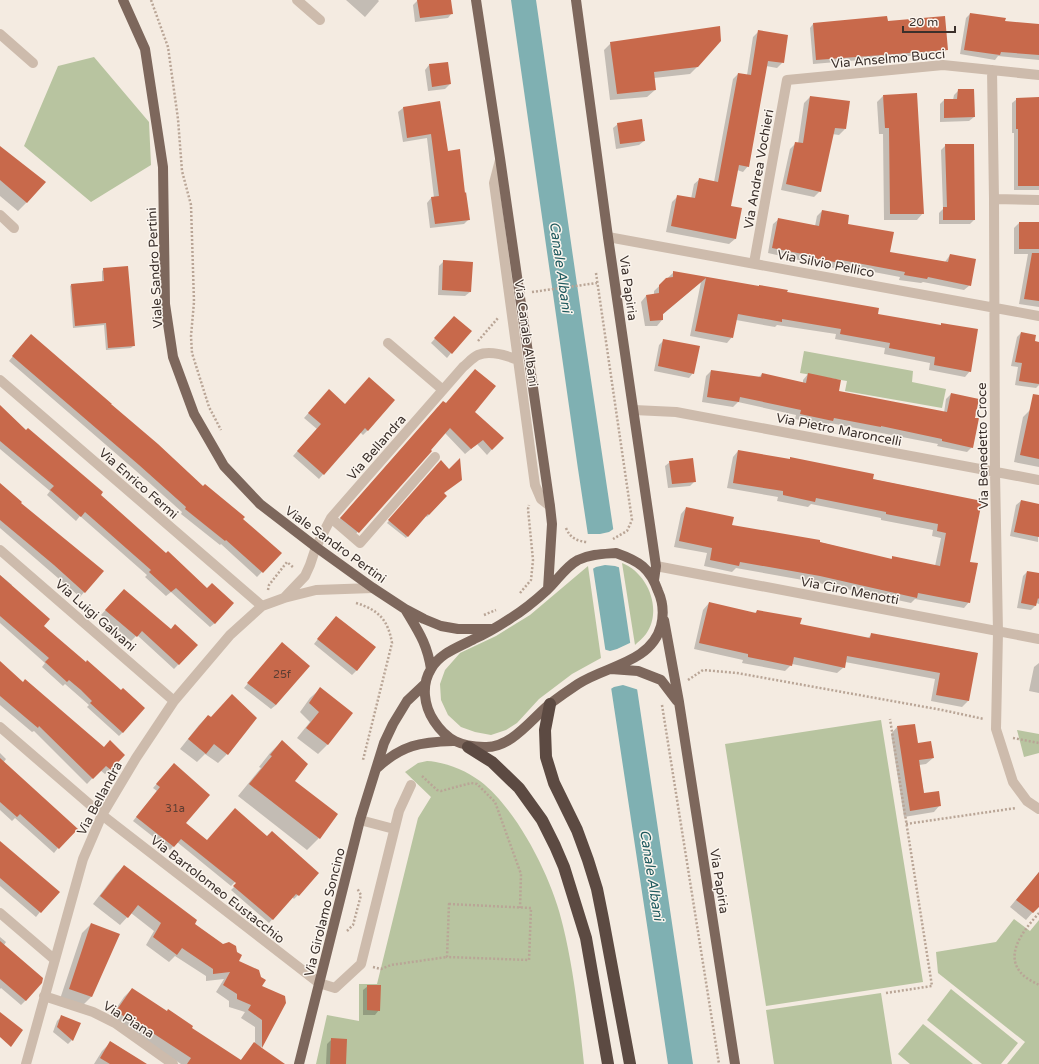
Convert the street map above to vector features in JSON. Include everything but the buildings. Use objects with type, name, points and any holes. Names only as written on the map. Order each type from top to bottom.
[{"type":"highway","points":[[550,704],[545,730],[546,757],[554,783],[577,830],[597,889],[630,1064]]},
{"type":"highway","points":[[468,746],[492,762],[519,788],[542,820],[555,846],[564,867],[586,938],[608,1064]]},
{"type":"main road","name":"Viale Sandro Pertini","points":[[123,0],[144,49],[163,167],[166,304],[173,357],[194,414],[224,466],[260,504],[316,547],[405,609],[441,626],[458,629],[492,629]]},
{"type":"main road","name":"Via Canale Albani","points":[[476,0],[550,506],[552,524],[548,588]]},
{"type":"main road","name":"Via Papiria","points":[[576,0],[608,237],[656,566],[654,580],[660,597],[664,616],[679,702],[735,1064]]},
{"type":"main road","points":[[453,741],[440,730],[432,718],[425,700],[425,684],[431,669],[438,660],[522,611],[548,588],[564,571],[577,561],[594,554],[616,553],[632,558],[645,567],[654,580]]},
{"type":"main road","name":"Viale Sandro Pertini","points":[[405,609],[423,639],[428,653],[431,669]]},
{"type":"main road","points":[[377,768],[388,757],[405,748],[432,742],[453,741],[468,746],[490,748],[505,741],[526,727],[550,704],[580,683],[644,652],[654,641],[659,632],[664,616]]},
{"type":"main road","points":[[608,669],[638,671],[660,680],[679,702]]},
{"type":"main road","name":"Via Girolamo Soncino","points":[[299,1064],[369,788],[392,724],[407,701],[425,684]]},
{"type":"street","points":[[297,0],[320,20]]},
{"type":"street","points":[[0,34],[33,63]]},
{"type":"street","name":"Via Anselmo Bucci","points":[[787,80],[943,65],[1039,75]]},
{"type":"street","name":"Via Benedetto Croce","points":[[992,70],[995,472],[998,632],[996,729],[1013,782],[1027,801],[1036,807]]},
{"type":"street","name":"Via Andrea Vochieri","points":[[754,263],[787,80]]},
{"type":"street","name":"Via Canale Albani","points":[[500,158],[494,183],[534,485],[541,499],[550,506]]},
{"type":"street","points":[[994,199],[1039,200]]},
{"type":"street","points":[[0,215],[14,228]]},
{"type":"street","name":"Via Silvio Pellico","points":[[608,237],[1039,316]]},
{"type":"street","points":[[388,343],[443,390]]},
{"type":"street","name":"Via Bellandra","points":[[284,598],[305,576],[316,547],[331,518],[463,366],[479,355],[489,354],[509,356],[518,360]]},
{"type":"street","name":"Via Enrico Fermi","points":[[0,380],[262,606]]},
{"type":"street","name":"Via Pietro Maroncelli","points":[[634,410],[676,412],[1039,480]]},
{"type":"street","points":[[331,518],[360,543],[434,457]]},
{"type":"street","name":"Via Luigi Galvani","points":[[0,550],[174,701]]},
{"type":"street","name":"Via Ciro Menotti","points":[[656,566],[1039,639]]},
{"type":"street","name":"Via Bellandra","points":[[26,1064],[83,859],[102,815],[136,758],[174,701],[230,635],[262,606],[284,598],[316,590],[373,588]]},
{"type":"street","name":"Via Bartolomeo Eustacchio","points":[[0,727],[102,815],[319,984]]},
{"type":"street","points":[[319,984],[334,988],[361,964],[399,811],[411,785]]},
{"type":"street","points":[[360,820],[394,829]]},
{"type":"street","points":[[0,913],[55,960]]},
{"type":"street","name":"Via Piana","points":[[44,996],[93,1012],[115,1023],[173,1064]]},
{"type":"path","points":[[151,0],[168,47],[178,119],[182,171],[191,205],[194,302],[191,336],[192,353],[209,407],[222,432]]},
{"type":"path","points":[[596,274],[632,520],[627,530],[619,536],[607,541]]},
{"type":"path","points":[[532,292],[597,283]]},
{"type":"path","points":[[482,336],[510,304]]},
{"type":"path","points":[[517,597],[531,580],[533,560],[528,509],[534,485]]},
{"type":"path","points":[[563,522],[569,534],[576,540],[591,543]]},
{"type":"path","points":[[262,606],[269,585],[287,562]]},
{"type":"path","points":[[350,601],[368,607],[383,617],[390,632],[392,643],[362,765]]},
{"type":"path","points":[[482,616],[500,608]]},
{"type":"path","points":[[676,688],[703,670],[737,673],[942,710],[996,722]]},
{"type":"path","points":[[659,700],[662,705],[719,1064]]},
{"type":"path","points":[[886,993],[932,986],[890,719]]},
{"type":"path","points":[[999,736],[1039,743]]},
{"type":"path","points":[[421,774],[441,791],[471,783],[477,784],[495,802],[521,874],[520,908]]},
{"type":"path","points":[[906,824],[1036,807]]},
{"type":"path","points":[[361,964],[381,968],[391,965],[447,957],[529,960],[531,908],[449,904],[447,957]]},
{"type":"path","points":[[1039,912],[1023,932],[1017,944],[1014,958],[1018,969],[1024,976],[1039,985]]},
{"type":"green space","points":[[94,57],[149,122],[151,165],[91,202],[24,146],[58,66]]},
{"type":"green space","points":[[804,351],[913,371],[912,382],[946,389],[942,408],[845,391],[847,381],[800,373]]},
{"type":"green space","points":[[622,563],[639,575],[646,584],[653,604],[651,624],[646,634],[635,645]]},
{"type":"green space","points":[[588,566],[601,658],[572,674],[539,699],[517,723],[506,730],[491,735],[475,732],[461,727],[448,715],[441,700],[440,684],[445,670],[460,653],[496,636],[530,615]]},
{"type":"green space","points":[[881,720],[923,982],[766,1006],[725,744]]},
{"type":"green space","points":[[1017,730],[1039,734],[1039,753],[1024,757]]},
{"type":"green space","points":[[427,761],[455,767],[480,781],[508,809],[532,847],[551,888],[563,926],[573,977],[584,1064],[316,1064],[327,1015],[359,1021],[359,984],[377,984],[418,818],[431,797],[405,772],[418,763]]},
{"type":"green space","points":[[1014,919],[1030,931],[1039,920],[1039,1064],[1007,1064],[1025,1042],[938,973],[936,952],[996,942]]},
{"type":"green space","points":[[951,989],[1018,1043],[1001,1064],[982,1064],[927,1020]]},
{"type":"green space","points":[[881,993],[892,1064],[774,1064],[766,1010]]},
{"type":"green space","points":[[923,1024],[973,1064],[910,1064],[898,1054]]},
{"type":"water","name":"Canale Albani","points":[[511,0],[536,0],[693,1064],[668,1064],[578,469]]},
{"type":"pier","points":[[615,528],[621,568],[605,565],[591,570],[586,534],[600,534],[609,532]]},
{"type":"pier","points":[[632,642],[639,690],[623,685],[609,690],[603,649],[610,651]]}]
